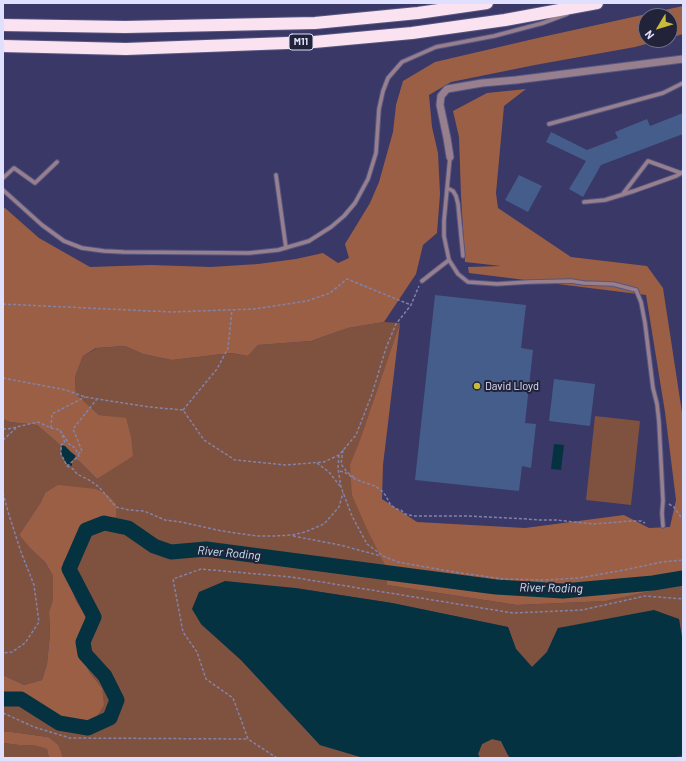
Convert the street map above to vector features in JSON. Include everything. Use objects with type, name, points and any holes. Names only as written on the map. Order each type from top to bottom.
[{"type":"highway","name":"M11","points":[[3,25],[125,27],[315,23],[418,13],[487,3]]},
{"type":"highway","name":"M11","points":[[3,46],[126,49],[314,42],[420,32],[505,20],[594,4]]},
{"type":"street","points":[[450,158],[440,105],[441,96],[447,90],[482,84],[683,59]]},
{"type":"lane","points":[[4,191],[42,225],[64,241],[82,248],[124,252],[249,253],[278,250],[309,241],[331,227],[344,216],[355,203],[368,179],[376,153],[379,109],[383,91],[388,78],[402,62],[436,48],[494,36],[543,23],[594,4]]},
{"type":"lane","points":[[549,124],[663,93],[683,83]]},
{"type":"lane","points":[[450,158],[444,236],[449,260],[458,274],[468,282],[497,284],[571,281],[613,284],[636,290],[641,302],[645,323],[653,388],[657,404],[663,501],[663,526]]},
{"type":"lane","points":[[622,195],[648,161],[682,173]]},
{"type":"lane","points":[[3,178],[14,168],[35,183],[57,162]]},
{"type":"lane","points":[[584,202],[605,200],[622,195],[682,173]]},
{"type":"lane","points":[[276,175],[286,248]]},
{"type":"lane","points":[[447,188],[453,191],[456,196],[464,256]]},
{"type":"lane","points":[[422,281],[449,260]]},
{"type":"path","points":[[3,304],[171,312],[254,309],[307,301],[330,293],[346,279],[411,305]]},
{"type":"path","points":[[3,378],[66,390],[85,397],[149,407],[183,410],[204,440],[235,460],[285,465],[324,462],[339,455],[356,435],[372,394],[386,348],[396,324],[411,305],[422,281]]},
{"type":"path","points":[[183,410],[217,369],[228,348],[232,310]]},
{"type":"path","points":[[51,428],[52,414],[85,397]]},
{"type":"path","points":[[67,466],[79,456],[78,454],[82,451],[73,429],[97,399]]},
{"type":"path","points":[[3,429],[38,422],[60,430],[78,454]]},
{"type":"path","points":[[3,440],[17,427]]},
{"type":"path","points":[[60,430],[65,443],[61,445],[61,454],[67,466],[73,469],[77,474],[99,487],[116,507],[144,511],[165,520],[257,536],[292,535],[305,532],[324,524],[339,507],[343,493]]},
{"type":"path","points":[[343,450],[341,464],[347,472],[358,480]]},
{"type":"path","points":[[339,455],[341,487],[352,516],[367,544],[383,556]]},
{"type":"path","points":[[317,462],[329,472],[341,487]]},
{"type":"path","points":[[339,471],[375,486],[382,491],[390,504],[396,509],[401,510],[405,514],[414,516],[468,516],[556,520],[594,524],[631,521],[641,521],[645,523]]},
{"type":"path","points":[[3,493],[21,552],[34,585],[39,622],[25,642],[12,652],[3,653]]},
{"type":"path","points":[[3,501],[6,506]]},
{"type":"path","points":[[663,501],[674,507],[683,520]]},
{"type":"path","points":[[292,535],[340,545],[383,556],[410,565],[503,579],[545,580],[579,578],[662,562],[683,560]]},
{"type":"path","points":[[248,739],[233,698],[206,679],[197,652],[183,632],[173,579],[200,569],[291,577],[513,613],[582,610],[645,596],[683,599]]},
{"type":"path","points":[[3,714],[34,727],[70,738],[248,739],[277,758]]},
{"type":"shaded area","points":[[683,6],[683,34],[678,36],[678,8],[674,8]]},
{"type":"shaded area","points":[[638,16],[638,46],[451,82],[429,95],[432,127],[438,153],[440,194],[437,233],[423,245],[416,274],[384,322],[348,328],[311,341],[258,345],[248,356],[231,353],[172,360],[143,354],[125,346],[96,348],[83,356],[75,377],[76,394],[99,415],[126,418],[131,437],[133,456],[97,479],[37,425],[10,422],[3,419],[3,209],[5,208],[39,238],[90,267],[151,265],[211,267],[258,264],[296,259],[323,253],[338,263],[349,258],[345,244],[370,203],[379,182],[393,132],[396,105],[403,81],[435,62]]},
{"type":"shaded area","points":[[526,89],[504,106],[496,193],[498,208],[571,257],[647,266],[663,288],[683,419],[683,584],[606,601],[517,605],[387,585],[387,569],[352,495],[350,465],[400,323],[383,465],[382,499],[417,522],[525,528],[624,515],[649,528],[670,527],[676,500],[665,412],[646,295],[469,273],[468,267],[501,266],[465,262],[459,137],[453,111],[487,93]]},
{"type":"shaded area","points":[[384,322],[400,323],[360,441],[387,569],[387,585],[517,605],[606,601],[683,584],[683,644],[679,619],[558,628],[547,652],[532,667],[516,649],[508,627],[392,603],[295,588],[201,624],[241,660],[320,745],[364,758],[62,758],[62,755],[48,737],[3,732],[3,693],[26,696],[40,707],[94,721],[102,688],[90,673],[81,656],[78,646],[83,632],[86,616],[76,601],[63,563],[83,528],[91,519],[115,517],[115,504],[108,495],[45,493],[41,502],[19,535],[45,562],[53,576],[53,599],[49,612],[50,633],[47,664],[42,680],[24,685],[3,675],[3,419],[10,422],[37,425],[97,479],[115,467],[126,419],[99,415],[76,394],[75,377],[83,356],[97,348],[125,346],[143,354],[172,360],[231,353],[248,356],[258,345],[311,341],[348,328]]},
{"type":"shaded area","points":[[595,416],[640,421],[631,505],[586,500]]},
{"type":"shaded area","points":[[58,485],[96,489],[108,495],[116,504],[116,517],[99,520],[83,528],[63,563],[76,601],[86,616],[83,632],[78,646],[81,656],[90,673],[102,688],[104,705],[94,721],[61,717],[40,707],[26,696],[3,693],[3,675],[24,685],[42,680],[47,664],[50,633],[49,612],[53,599],[53,576],[45,562],[19,535],[41,502],[45,493]]},
{"type":"shaded area","points":[[3,732],[48,737],[58,745],[62,758],[49,758],[47,749],[33,745],[3,743]]},
{"type":"shaded area","points":[[492,739],[501,741],[510,758],[480,758],[478,754],[482,744]]},
{"type":"shaded area","points":[[3,743],[33,745],[47,749],[49,758],[3,758]]},
{"type":"water","points":[[554,444],[564,445],[561,470],[551,469]]},
{"type":"water","points":[[62,445],[76,456],[72,461],[72,466],[67,464],[61,454]]},
{"type":"water","points":[[225,581],[295,588],[392,603],[508,627],[516,649],[532,667],[547,652],[558,628],[654,610],[679,619],[683,644],[683,755],[673,758],[510,758],[501,741],[492,739],[482,744],[478,754],[480,758],[364,758],[320,745],[241,660],[201,624],[192,609],[199,592]]},
{"type":"building","points":[[683,113],[683,134],[601,165],[583,197],[569,189],[586,161],[546,142],[551,132],[587,150],[618,138],[615,132],[647,119],[650,126]]},
{"type":"building","points":[[519,175],[542,186],[528,212],[505,200]]},
{"type":"building","name":"David Lloyd","points":[[435,295],[526,305],[521,348],[533,350],[525,423],[536,424],[531,468],[522,466],[519,491],[415,480]]},
{"type":"building","points":[[554,379],[595,384],[590,426],[549,421]]},
{"type":"waterway","name":"River Roding","points":[[3,699],[21,699],[59,723],[88,728],[110,718],[117,700],[105,676],[85,654],[83,642],[94,617],[69,569],[86,530],[104,523],[128,528],[154,546],[171,552],[206,549],[496,587],[563,591],[653,583],[683,578]]},
{"type":"place","name":"David Lloyd","points":[[477,386]]}]
